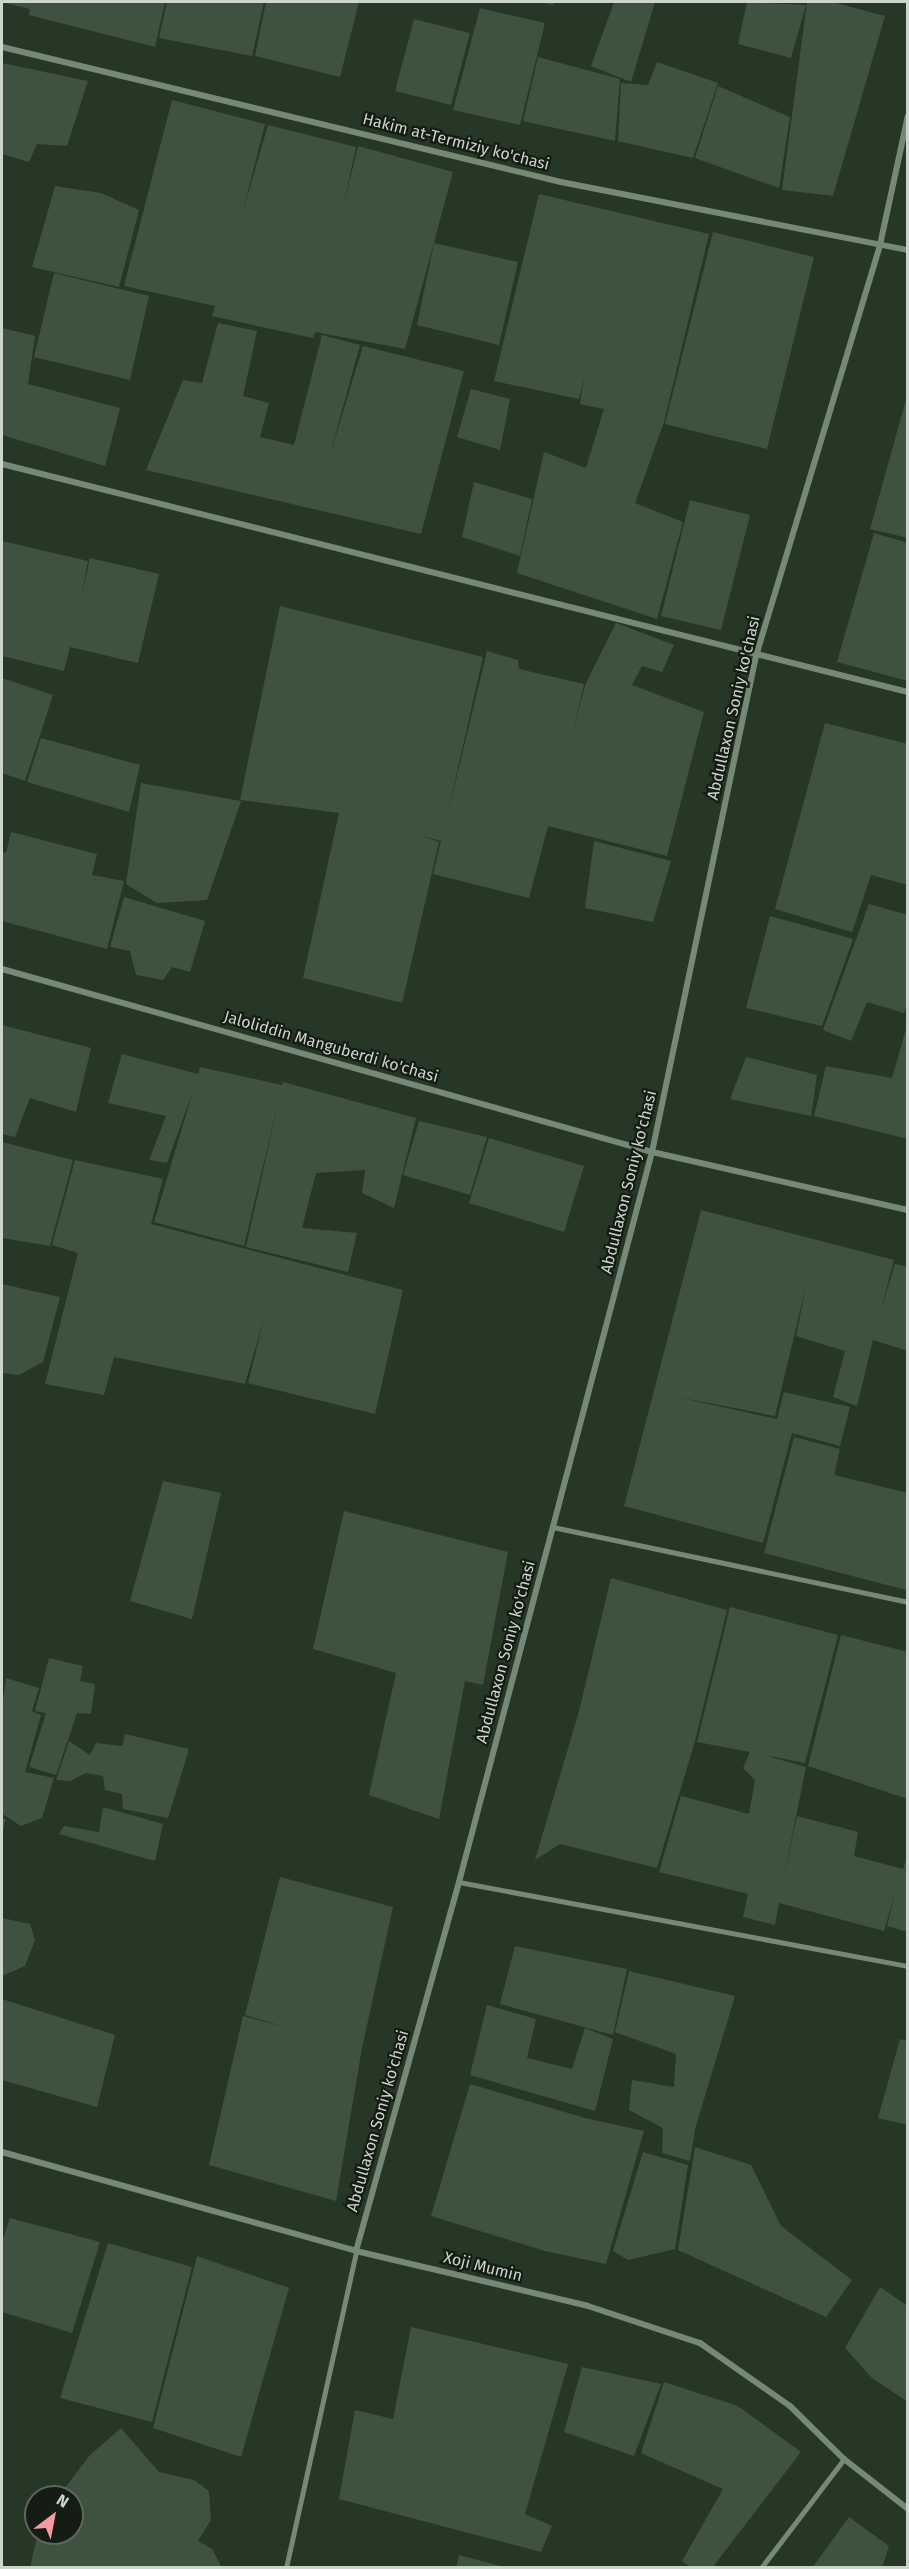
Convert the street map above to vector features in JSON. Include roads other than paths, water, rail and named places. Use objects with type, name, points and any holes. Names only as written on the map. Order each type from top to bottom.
[{"type":"street","name":"Hakim at-Termiziy ko'chasi","points":[[2,47],[561,182],[908,250]]},
{"type":"street","name":"Abdullaxon Soniy ko'chasi","points":[[356,2251],[459,1882],[652,1152],[756,656],[880,245],[908,116]]},
{"type":"street","points":[[2,465],[756,656],[908,692]]},
{"type":"street","name":"Jaloliddin Manguberdi ko'chasi","points":[[2,969],[652,1152],[908,1210]]},
{"type":"street","name":"Xoji Mumin","points":[[2,2152],[356,2251],[588,2306],[700,2343],[790,2406],[844,2459],[908,2509]]},
{"type":"lane","points":[[553,1527],[908,1602]]},
{"type":"lane","points":[[459,1882],[908,1966]]},
{"type":"lane","points":[[286,2568],[356,2251]]},
{"type":"lane","points":[[761,2568],[844,2459]]}]
